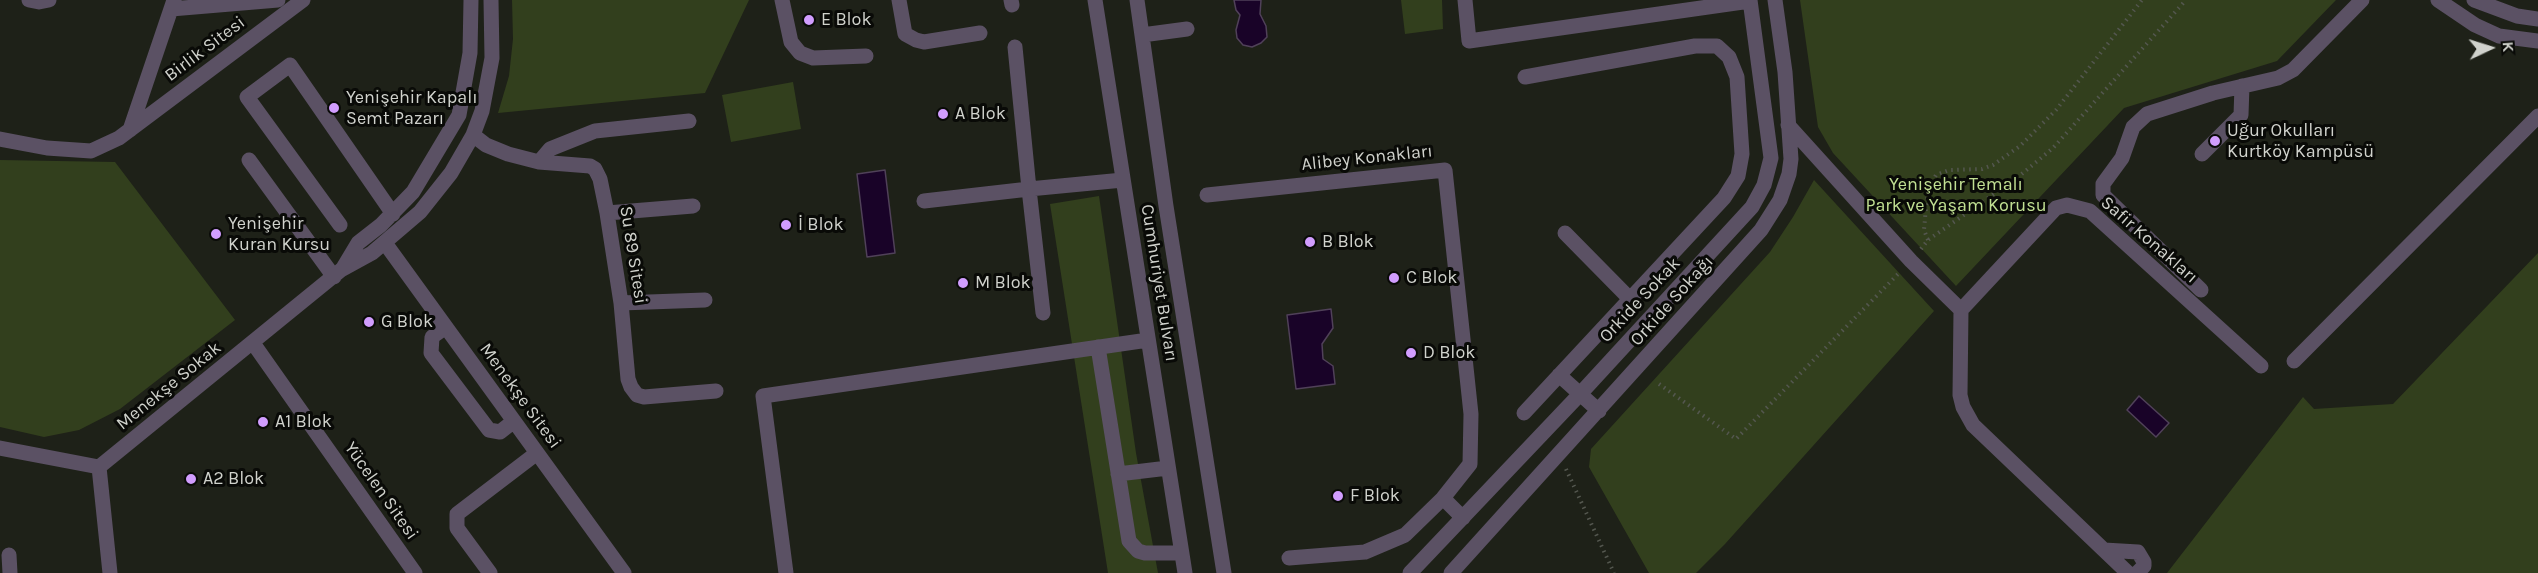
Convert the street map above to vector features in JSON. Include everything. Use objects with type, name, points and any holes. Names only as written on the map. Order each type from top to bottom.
[{"type":"street","points":[[29,0],[39,2],[49,0]]},
{"type":"street","name":"Birlik Sitesi","points":[[130,130],[173,5],[278,0]]},
{"type":"street","name":"Birlik Sitesi","points":[[0,139],[47,148],[92,151],[119,138],[303,0]]},
{"type":"street","name":"Menekşe Sokak","points":[[338,274],[358,243],[393,214],[413,192],[459,115],[470,53],[471,0]]},
{"type":"street","name":"Menekşe Sokak","points":[[99,467],[338,274],[385,243],[420,212],[436,194],[473,135],[482,111],[492,58],[491,0]]},
{"type":"street","points":[[782,0],[790,42],[800,53],[813,58],[866,56]]},
{"type":"street","points":[[899,0],[905,34],[916,40],[924,42],[980,33]]},
{"type":"street","name":"Cumhuriyet Bulvarı","points":[[1095,0],[1185,573]]},
{"type":"street","name":"Cumhuriyet Bulvarı","points":[[1137,0],[1166,206],[1224,573]]},
{"type":"street","points":[[1465,0],[1469,41],[1750,0]]},
{"type":"street","name":"Orkide Sokak","points":[[1410,573],[1581,393],[1752,207],[1764,185],[1771,159],[1750,0]]},
{"type":"street","name":"Orkide Sokağı","points":[[1451,573],[1761,230],[1780,200],[1789,174],[1788,125],[1785,72],[1775,0]]},
{"type":"street","points":[[2201,290],[2103,195],[2104,180],[2122,158],[2133,127],[2142,117],[2180,103],[2278,78],[2293,70],[2362,0]]},
{"type":"street","points":[[2438,0],[2475,25],[2499,36],[2538,41]]},
{"type":"street","points":[[2474,0],[2517,16],[2538,19]]},
{"type":"street","points":[[1142,35],[1187,29]]},
{"type":"street","points":[[1524,413],[1724,198],[1738,176],[1742,154],[1737,76],[1734,66],[1718,46],[1695,46],[1525,77]]},
{"type":"street","points":[[1015,47],[1043,313]]},
{"type":"street","points":[[340,225],[247,97],[290,65],[393,214]]},
{"type":"street","points":[[2202,154],[2241,115],[2242,86]]},
{"type":"street","points":[[2294,361],[2538,116]]},
{"type":"street","points":[[539,162],[550,149],[595,131],[689,121]]},
{"type":"street","points":[[1788,125],[1911,261],[1961,310],[1960,395],[1967,417],[1973,425],[2128,573]]},
{"type":"street","name":"Su 89 Sitesi","points":[[473,135],[486,145],[508,154],[539,162],[590,166],[595,169],[600,178],[607,213],[621,303],[628,379],[637,395],[644,397],[716,391]]},
{"type":"street","points":[[249,160],[338,274]]},
{"type":"street","name":"Alibey Konakları","points":[[1207,195],[1445,170],[1471,414],[1470,464],[1443,498],[1405,535],[1365,552],[1289,558]]},
{"type":"street","points":[[924,201],[1123,180]]},
{"type":"street","name":"Safir Konakları","points":[[1961,310],[2056,208],[2067,205],[2090,211],[2261,366]]},
{"type":"street","points":[[607,213],[693,206]]},
{"type":"street","points":[[1564,233],[1630,299]]},
{"type":"street","name":"Menekşe Sitesi","points":[[385,243],[624,573]]},
{"type":"street","points":[[621,303],[705,300]]},
{"type":"street","points":[[446,327],[432,337],[431,353],[489,430],[500,432],[514,421]]},
{"type":"street","points":[[786,573],[763,396],[1148,340]]},
{"type":"street","name":"Yücelen Sitesi","points":[[253,343],[415,573]]},
{"type":"street","points":[[1098,347],[1129,541],[1145,554],[1181,553]]},
{"type":"street","points":[[1558,375],[1599,411]]},
{"type":"street","points":[[0,448],[99,467],[110,573]]},
{"type":"street","points":[[490,573],[457,528],[458,514],[537,453]]},
{"type":"street","points":[[1118,474],[1168,468]]},
{"type":"street","points":[[1443,498],[1463,518]]},
{"type":"street","points":[[2104,550],[2138,552],[2144,566],[2137,573]]},
{"type":"street","points":[[1221,554],[1235,573]]},
{"type":"street","points":[[9,555],[10,573]]},
{"type":"path","points":[[1928,240],[1924,230],[1932,180],[1942,172],[1982,169],[1993,165],[2020,146],[2056,110],[2142,0]]},
{"type":"path","points":[[1659,384],[1736,439],[1911,261],[1928,240],[2017,178],[2053,148],[2186,0]]},
{"type":"path","points":[[1559,454],[1614,573]]},
{"type":"green space","points":[[512,0],[749,0],[705,93],[498,113],[509,76],[513,39]]},
{"type":"green space","points":[[1401,0],[1442,0],[1443,29],[1405,34]]},
{"type":"green space","name":"Yenişehir Temalı Park ve Yaşam Korusu","points":[[1800,0],[2336,0],[2277,61],[2124,108],[1956,286],[1833,153],[1818,127]]},
{"type":"green space","points":[[793,82],[801,129],[731,142],[722,95]]},
{"type":"green space","points":[[0,160],[115,162],[235,320],[120,409],[79,430],[44,437],[0,427]]},
{"type":"green space","points":[[1814,180],[1934,311],[1725,544],[1696,573],[1649,573],[1589,467],[1591,449],[1770,252]]},
{"type":"green space","points":[[1099,196],[1136,453],[1158,573],[1108,573],[1050,204]]},
{"type":"green space","points":[[2538,253],[2538,573],[2167,573],[2303,397],[2314,409],[2393,404]]},
{"type":"shaded area","points":[[1234,0],[1261,0],[1260,14],[1266,26],[1267,37],[1261,43],[1252,47],[1243,45],[1237,38],[1236,30],[1240,15],[1236,10]]},
{"type":"shaded area","points":[[885,170],[895,253],[867,257],[857,174]]},
{"type":"shaded area","points":[[1331,309],[1333,328],[1322,344],[1323,359],[1333,366],[1335,384],[1296,389],[1287,315]]},
{"type":"shaded area","points":[[2139,396],[2169,423],[2156,437],[2127,410]]},
{"type":"place","name":"E Blok","points":[[809,20]]},
{"type":"place","name":"Yenişehir Kapalı Semt Pazarı","points":[[334,108]]},
{"type":"place","name":"A Blok","points":[[943,114]]},
{"type":"place","name":"Uğur Okulları Kurtköy Kampüsü","points":[[2215,141]]},
{"type":"place","name":"İ Blok","points":[[786,225]]},
{"type":"place","name":"Yenişehir Kuran Kursu","points":[[216,234]]},
{"type":"place","name":"B Blok","points":[[1310,242]]},
{"type":"place","name":"C Blok","points":[[1394,278]]},
{"type":"place","name":"M Blok","points":[[963,283]]},
{"type":"place","name":"G Blok","points":[[369,322]]},
{"type":"place","name":"D Blok","points":[[1411,353]]},
{"type":"place","name":"A1 Blok","points":[[263,422]]},
{"type":"place","name":"A2 Blok","points":[[191,479]]},
{"type":"place","name":"F Blok","points":[[1338,496]]}]
